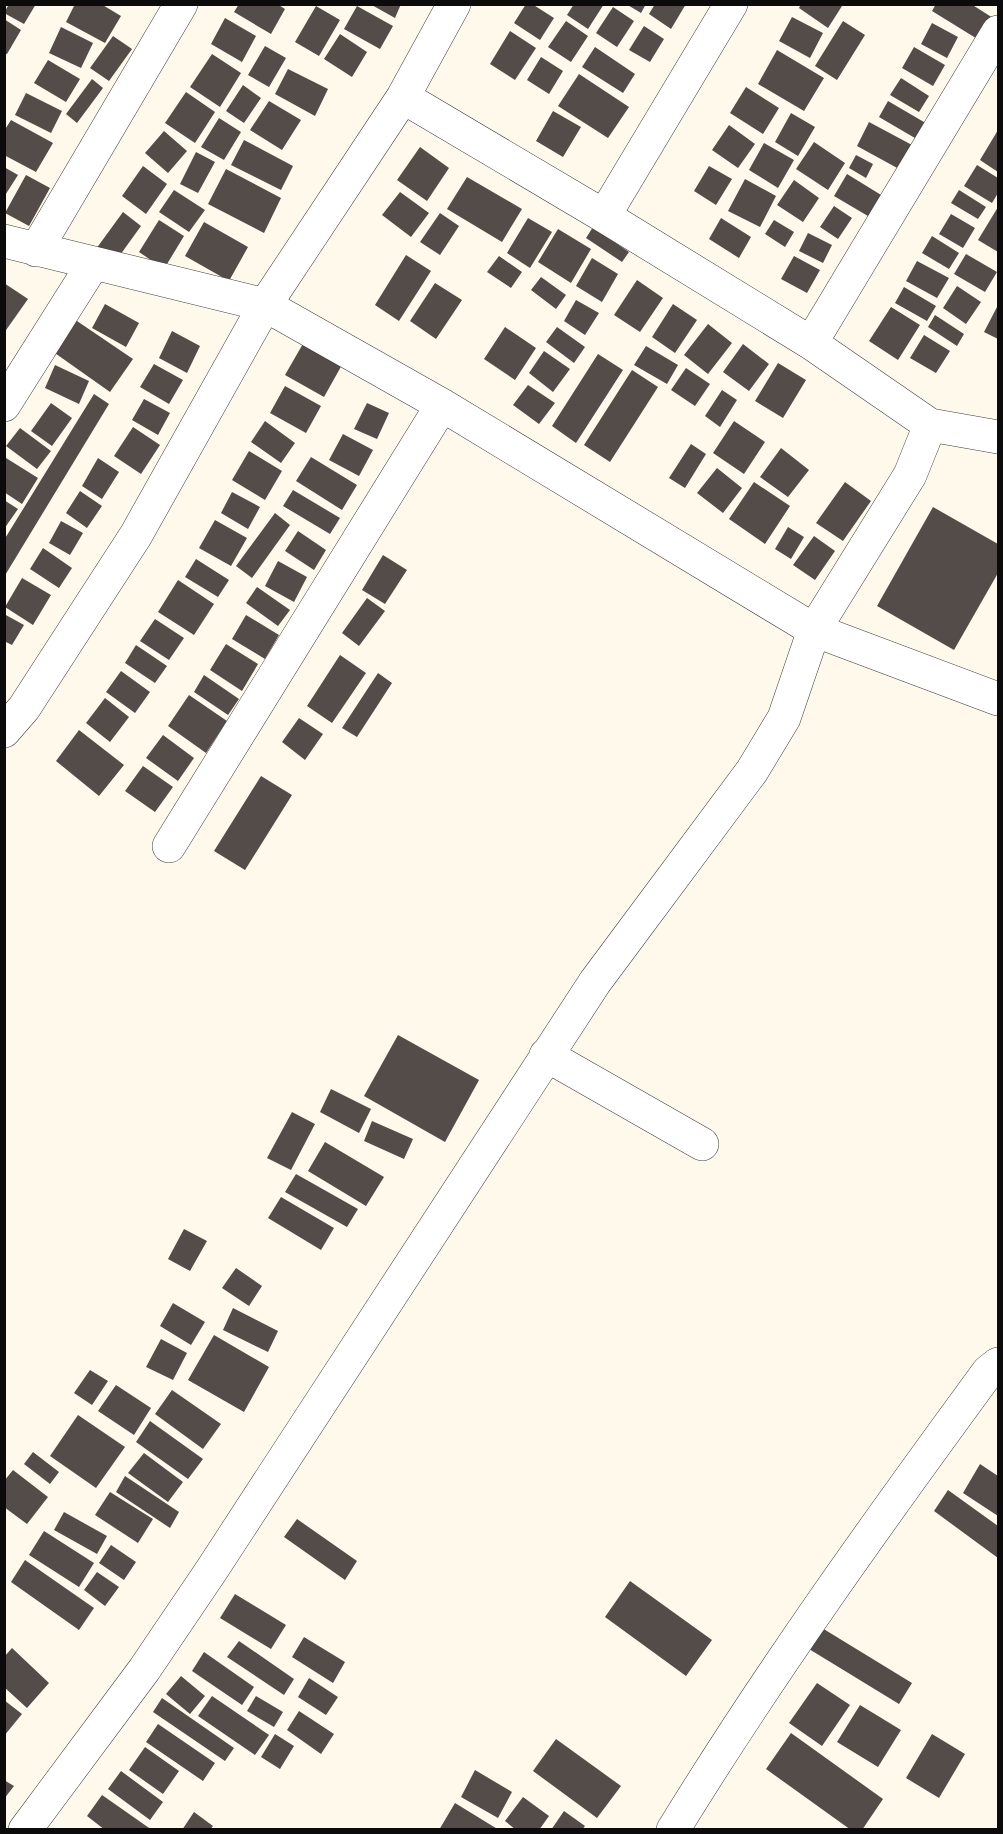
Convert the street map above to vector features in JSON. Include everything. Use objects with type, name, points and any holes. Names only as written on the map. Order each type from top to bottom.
[{"type":"street","points":[[36,250],[181,4]]},
{"type":"street","points":[[4,731],[24,708],[136,535],[265,305],[403,97],[454,4]]},
{"type":"street","points":[[604,216],[731,4]]},
{"type":"street","points":[[811,343],[999,32]]},
{"type":"street","points":[[403,97],[604,216],[811,343],[930,425],[999,437]]},
{"type":"street","points":[[4,241],[265,305],[442,405],[814,630],[999,699]]},
{"type":"street","points":[[4,405],[93,264]]},
{"type":"street","points":[[169,846],[442,405]]},
{"type":"street","points":[[26,1830],[144,1670],[211,1571],[546,1055],[627,937],[752,771],[784,718],[814,630],[910,475],[930,425]]},
{"type":"street","points":[[546,1055],[702,1144]]},
{"type":"street","points":[[673,1830],[737,1726],[851,1560],[988,1372],[999,1364]]},
{"type":"building","points":[[9,4],[36,4],[24,24],[4,13]]},
{"type":"building","points":[[75,4],[101,4],[121,16],[105,43],[66,22]]},
{"type":"building","points":[[239,4],[277,4],[285,9],[271,34],[234,12]]},
{"type":"building","points":[[370,4],[401,4],[395,18]]},
{"type":"building","points":[[526,4],[532,4],[554,18],[540,40],[514,23]]},
{"type":"building","points":[[574,4],[604,4],[588,29],[567,15]]},
{"type":"building","points":[[626,4],[646,4],[641,13]]},
{"type":"building","points":[[655,4],[686,4],[671,29],[649,14]]},
{"type":"building","points":[[801,4],[839,4],[842,6],[828,28],[799,8]]},
{"type":"building","points":[[936,4],[971,4],[993,18],[979,40],[932,11]]},
{"type":"building","points":[[316,6],[340,20],[319,56],[295,42]]},
{"type":"building","points":[[357,6],[393,26],[380,49],[344,29]]},
{"type":"building","points":[[613,7],[634,21],[617,47],[596,33]]},
{"type":"building","points":[[792,17],[823,33],[810,58],[779,41]]},
{"type":"building","points":[[225,18],[256,36],[242,62],[211,44]]},
{"type":"building","points":[[4,19],[21,30],[7,54],[4,53]]},
{"type":"building","points":[[566,21],[588,36],[571,62],[548,47]]},
{"type":"building","points":[[843,21],[865,35],[837,80],[815,66]]},
{"type":"building","points":[[932,23],[958,37],[947,58],[921,44]]},
{"type":"building","points":[[644,26],[664,39],[650,62],[629,50]]},
{"type":"building","points":[[61,27],[93,43],[81,68],[49,53]]},
{"type":"building","points":[[510,31],[536,48],[515,80],[490,64]]},
{"type":"building","points":[[340,34],[367,52],[352,77],[324,59]]},
{"type":"building","points":[[113,36],[132,49],[109,81],[90,68]]},
{"type":"building","points":[[265,46],[286,58],[269,87],[248,75]]},
{"type":"building","points":[[595,47],[635,74],[623,93],[582,67]]},
{"type":"building","points":[[914,47],[945,65],[933,86],[902,68]]},
{"type":"building","points":[[777,50],[824,78],[804,111],[758,84]]},
{"type":"building","points":[[212,54],[241,73],[220,107],[190,87]]},
{"type":"building","points":[[541,57],[563,71],[549,94],[527,80]]},
{"type":"building","points":[[48,60],[80,79],[66,102],[34,83]]},
{"type":"building","points":[[288,69],[328,89],[315,116],[275,94]]},
{"type":"building","points":[[579,74],[629,107],[608,138],[558,106]]},
{"type":"building","points":[[901,78],[929,96],[919,112],[890,95]]},
{"type":"building","points":[[92,79],[103,88],[77,123],[66,114]]},
{"type":"building","points":[[243,85],[261,98],[244,123],[226,111]]},
{"type":"building","points":[[746,87],[779,108],[763,134],[730,113]]},
{"type":"building","points":[[186,92],[215,112],[195,143],[165,123]]},
{"type":"building","points":[[26,93],[62,111],[51,133],[15,115]]},
{"type":"building","points":[[269,101],[301,120],[282,150],[250,130]]},
{"type":"building","points":[[888,101],[929,125],[920,141],[879,117]]},
{"type":"building","points":[[553,111],[581,127],[563,157],[536,141]]},
{"type":"building","points":[[791,113],[815,127],[798,156],[775,142]]},
{"type":"building","points":[[219,118],[241,132],[224,160],[201,147]]},
{"type":"building","points":[[11,120],[53,143],[36,172],[4,155],[4,131]]},
{"type":"building","points":[[869,122],[912,145],[899,169],[857,146]]},
{"type":"building","points":[[729,125],[755,144],[738,168],[712,150]]},
{"type":"building","points":[[998,130],[998,172],[980,160]]},
{"type":"building","points":[[164,131],[187,151],[168,173],[145,153]]},
{"type":"building","points":[[244,140],[293,166],[281,190],[231,165]]},
{"type":"building","points":[[814,142],[845,163],[828,190],[796,169]]},
{"type":"building","points":[[764,143],[794,160],[778,188],[749,170]]},
{"type":"building","points":[[420,147],[449,168],[427,201],[397,180]]},
{"type":"building","points":[[196,152],[215,162],[198,193],[180,184]]},
{"type":"building","points":[[856,155],[873,164],[866,178],[849,168]]},
{"type":"building","points":[[977,165],[998,178],[998,193],[992,203],[964,186]]},
{"type":"building","points":[[143,166],[167,184],[146,214],[122,196]]},
{"type":"building","points":[[709,166],[732,179],[716,205],[694,191]]},
{"type":"building","points":[[4,167],[18,175],[4,197]]},
{"type":"building","points":[[226,169],[281,198],[264,233],[208,204]]},
{"type":"building","points":[[847,174],[886,198],[873,219],[834,196]]},
{"type":"building","points":[[26,175],[50,188],[29,226],[5,213]]},
{"type":"building","points":[[467,177],[522,209],[502,242],[447,209]]},
{"type":"building","points":[[745,179],[776,196],[760,227],[728,211]]},
{"type":"building","points":[[794,180],[819,198],[803,222],[777,205]]},
{"type":"building","points":[[174,190],[205,210],[189,232],[159,212]]},
{"type":"building","points":[[959,190],[986,207],[978,219],[951,203]]},
{"type":"building","points":[[400,192],[429,213],[411,237],[382,215]]},
{"type":"building","points":[[834,206],[852,218],[838,239],[820,227]]},
{"type":"building","points":[[998,207],[998,252],[978,240]]},
{"type":"building","points":[[123,212],[141,226],[115,262],[96,249]]},
{"type":"building","points":[[440,213],[459,226],[440,255],[420,242]]},
{"type":"building","points":[[951,214],[975,228],[963,248],[939,234]]},
{"type":"building","points":[[528,218],[552,232],[530,268],[507,253]]},
{"type":"building","points":[[721,218],[751,237],[739,258],[709,239]]},
{"type":"building","points":[[159,220],[184,236],[164,269],[139,252]]},
{"type":"building","points":[[774,220],[794,232],[785,247],[765,234]]},
{"type":"building","points":[[204,222],[248,247],[229,281],[185,256]]},
{"type":"building","points":[[593,227],[629,252],[622,262],[586,238]]},
{"type":"building","points":[[558,229],[591,249],[571,283],[538,262]]},
{"type":"building","points":[[808,233],[832,245],[823,263],[799,251]]},
{"type":"building","points":[[932,236],[959,253],[949,269],[922,253]]},
{"type":"building","points":[[966,254],[997,272],[985,292],[954,274]]},
{"type":"building","points":[[406,255],[431,271],[399,321],[375,305]]},
{"type":"building","points":[[499,256],[522,272],[511,288],[487,272]]},
{"type":"building","points":[[794,256],[820,270],[807,293],[781,279]]},
{"type":"building","points":[[592,258],[618,274],[602,302],[576,286]]},
{"type":"building","points":[[917,261],[949,278],[937,298],[906,281]]},
{"type":"building","points":[[541,277],[566,295],[556,309],[531,290]]},
{"type":"building","points":[[637,280],[663,298],[640,332],[614,315]]},
{"type":"building","points":[[4,283],[28,299],[4,333]]},
{"type":"building","points":[[435,283],[462,300],[436,339],[410,321]]},
{"type":"building","points":[[957,286],[981,302],[966,324],[943,308]]},
{"type":"building","points":[[904,287],[936,306],[927,321],[895,303]]},
{"type":"building","points":[[576,300],[599,313],[585,335],[564,321]]},
{"type":"building","points":[[105,304],[139,323],[126,347],[92,328]]},
{"type":"building","points":[[673,304],[697,320],[675,353],[652,337]]},
{"type":"building","points":[[998,305],[998,339],[984,332]]},
{"type":"building","points":[[891,307],[920,325],[898,360],[869,341]]},
{"type":"building","points":[[935,315],[964,334],[957,346],[928,327]]},
{"type":"building","points":[[74,319],[133,359],[110,392],[52,351]]},
{"type":"building","points":[[708,324],[732,343],[708,374],[684,355]]},
{"type":"building","points":[[505,327],[536,348],[515,380],[484,359]]},
{"type":"building","points":[[557,327],[585,347],[574,363],[546,342]]},
{"type":"building","points":[[172,331],[200,346],[187,373],[159,358]]},
{"type":"building","points":[[924,335],[950,351],[936,373],[910,358]]},
{"type":"building","points":[[304,342],[343,363],[324,397],[285,375]]},
{"type":"building","points":[[743,344],[769,364],[749,391],[723,372]]},
{"type":"building","points":[[646,346],[678,365],[667,384],[634,365]]},
{"type":"building","points":[[544,351],[570,369],[553,392],[529,373]]},
{"type":"building","points":[[598,354],[623,370],[576,443],[552,426]]},
{"type":"building","points":[[778,363],[806,380],[783,418],[755,401]]},
{"type":"building","points":[[154,364],[183,380],[169,404],[140,387]]},
{"type":"building","points":[[55,365],[89,381],[79,404],[45,388]]},
{"type":"building","points":[[686,368],[710,384],[695,406],[671,390]]},
{"type":"building","points":[[632,370],[658,387],[610,462],[584,445]]},
{"type":"building","points":[[528,385],[555,403],[539,424],[513,405]]},
{"type":"building","points":[[285,386],[321,406],[306,433],[270,413]]},
{"type":"building","points":[[722,390],[737,400],[720,427],[705,416]]},
{"type":"building","points":[[94,394],[109,404],[4,577],[4,540]]},
{"type":"building","points":[[144,399],[170,413],[158,435],[132,420]]},
{"type":"building","points":[[51,403],[72,418],[52,446],[31,431]]},
{"type":"building","points":[[367,403],[389,413],[377,439],[354,429]]},
{"type":"building","points":[[265,421],[295,443],[281,463],[251,442]]},
{"type":"building","points":[[734,421],[765,442],[744,474],[713,453]]},
{"type":"building","points":[[133,427],[160,445],[141,474],[114,456]]},
{"type":"building","points":[[20,428],[51,451],[37,469],[6,446]]},
{"type":"building","points":[[343,434],[373,450],[359,476],[329,460]]},
{"type":"building","points":[[691,444],[706,454],[685,488],[669,478]]},
{"type":"building","points":[[781,448],[809,470],[788,497],[760,477]]},
{"type":"building","points":[[249,451],[282,471],[265,500],[232,480]]},
{"type":"building","points":[[311,457],[357,485],[342,510],[296,481]]},
{"type":"building","points":[[6,458],[38,478],[22,504],[4,492]]},
{"type":"building","points":[[98,458],[119,472],[102,499],[82,486]]},
{"type":"building","points":[[717,468],[742,488],[723,513],[697,493]]},
{"type":"building","points":[[754,482],[790,506],[765,544],[729,519]]},
{"type":"building","points":[[845,482],[871,501],[843,541],[816,523]]},
{"type":"building","points":[[293,490],[340,518],[330,534],[283,506]]},
{"type":"building","points":[[80,491],[102,506],[87,528],[66,513]]},
{"type":"building","points":[[232,492],[260,507],[248,529],[221,513]]},
{"type":"building","points":[[4,500],[18,509],[4,529]]},
{"type":"building","points":[[933,507],[998,544],[998,573],[954,650],[877,606]]},
{"type":"building","points":[[275,513],[290,525],[252,578],[236,566]]},
{"type":"building","points":[[215,520],[247,538],[231,566],[199,548]]},
{"type":"building","points":[[61,521],[83,533],[70,555],[49,543]]},
{"type":"building","points":[[788,527],[804,537],[791,559],[775,549]]},
{"type":"building","points":[[298,531],[326,550],[314,570],[285,551]]},
{"type":"building","points":[[814,536],[835,551],[815,580],[793,565]]},
{"type":"building","points":[[43,548],[72,568],[59,588],[30,569]]},
{"type":"building","points":[[383,555],[407,570],[385,604],[362,590]]},
{"type":"building","points":[[196,559],[229,580],[218,597],[185,577]]},
{"type":"building","points":[[278,561],[307,577],[294,602],[265,586]]},
{"type":"building","points":[[22,578],[51,595],[33,625],[5,607]]},
{"type":"building","points":[[178,580],[214,604],[194,635],[158,612]]},
{"type":"building","points":[[257,587],[290,610],[278,626],[246,603]]},
{"type":"building","points":[[367,598],[385,611],[359,646],[342,633]]},
{"type":"building","points":[[4,614],[24,625],[12,645],[4,641]]},
{"type":"building","points":[[246,615],[279,635],[265,659],[232,639]]},
{"type":"building","points":[[155,619],[184,638],[169,660],[140,641]]},
{"type":"building","points":[[226,644],[258,664],[242,691],[210,670]]},
{"type":"building","points":[[136,645],[167,666],[155,683],[125,663]]},
{"type":"building","points":[[340,655],[366,673],[332,723],[307,706]]},
{"type":"building","points":[[121,671],[150,692],[135,713],[106,692]]},
{"type":"building","points":[[378,673],[392,683],[357,737],[342,728]]},
{"type":"building","points":[[204,675],[239,699],[228,715],[194,692]]},
{"type":"building","points":[[189,695],[227,721],[206,753],[168,726]]},
{"type":"building","points":[[105,698],[129,717],[110,742],[86,723]]},
{"type":"building","points":[[299,718],[323,734],[305,760],[282,742]]},
{"type":"building","points":[[79,730],[124,765],[99,796],[56,761]]},
{"type":"building","points":[[163,735],[194,758],[178,781],[146,758]]},
{"type":"building","points":[[143,766],[173,787],[155,812],[125,791]]},
{"type":"building","points":[[261,776],[292,795],[245,870],[214,851]]},
{"type":"building","points":[[398,1035],[479,1080],[445,1142],[364,1096]]},
{"type":"building","points":[[331,1089],[371,1109],[359,1133],[320,1112]]},
{"type":"building","points":[[292,1112],[315,1124],[291,1170],[267,1158]]},
{"type":"building","points":[[372,1121],[413,1139],[404,1159],[364,1141]]},
{"type":"building","points":[[325,1142],[384,1177],[366,1206],[308,1171]]},
{"type":"building","points":[[296,1174],[358,1209],[347,1227],[285,1192]]},
{"type":"building","points":[[281,1197],[334,1228],[321,1250],[268,1218]]},
{"type":"building","points":[[184,1229],[207,1241],[190,1271],[168,1259]]},
{"type":"building","points":[[236,1268],[262,1286],[249,1306],[222,1288]]},
{"type":"building","points":[[173,1303],[205,1322],[191,1345],[160,1326]]},
{"type":"building","points":[[233,1308],[278,1331],[268,1352],[223,1330]]},
{"type":"building","points":[[214,1335],[269,1367],[244,1412],[188,1380]]},
{"type":"building","points":[[161,1339],[187,1353],[173,1380],[146,1367]]},
{"type":"building","points":[[90,1370],[108,1381],[92,1405],[74,1393]]},
{"type":"building","points":[[116,1385],[151,1408],[134,1435],[98,1411]]},
{"type":"building","points":[[172,1390],[221,1424],[203,1449],[155,1414]]},
{"type":"building","points":[[78,1415],[125,1447],[96,1488],[50,1456]]},
{"type":"building","points":[[150,1421],[203,1459],[188,1479],[136,1442]]},
{"type":"building","points":[[33,1452],[59,1472],[50,1484],[24,1464]]},
{"type":"building","points":[[144,1453],[183,1482],[168,1502],[128,1473]]},
{"type":"building","points":[[980,1464],[998,1476],[998,1516],[963,1493]]},
{"type":"building","points":[[13,1470],[48,1497],[27,1524],[4,1507],[4,1481]]},
{"type":"building","points":[[125,1476],[179,1512],[170,1528],[116,1492]]},
{"type":"building","points":[[948,1490],[998,1526],[998,1558],[934,1511]]},
{"type":"building","points":[[110,1492],[153,1519],[138,1543],[95,1515]]},
{"type":"building","points":[[64,1512],[107,1536],[97,1554],[54,1530]]},
{"type":"building","points":[[297,1519],[357,1561],[345,1580],[284,1537]]},
{"type":"building","points":[[44,1531],[94,1563],[79,1587],[29,1555]]},
{"type":"building","points":[[111,1545],[136,1562],[124,1580],[99,1563]]},
{"type":"building","points":[[25,1560],[94,1608],[79,1630],[11,1582]]},
{"type":"building","points":[[97,1572],[119,1587],[105,1606],[84,1590]]},
{"type":"building","points":[[630,1581],[712,1640],[686,1676],[605,1617]]},
{"type":"building","points":[[235,1594],[286,1625],[271,1649],[220,1618]]},
{"type":"building","points":[[822,1628],[912,1683],[899,1704],[809,1649]]},
{"type":"building","points":[[304,1637],[345,1662],[333,1683],[292,1657]]},
{"type":"building","points":[[239,1641],[294,1679],[284,1695],[227,1657]]},
{"type":"building","points":[[12,1648],[49,1683],[27,1708],[4,1687],[4,1657]]},
{"type":"building","points":[[204,1652],[254,1687],[242,1705],[192,1671]]},
{"type":"building","points":[[181,1676],[205,1696],[190,1714],[166,1694]]},
{"type":"building","points":[[309,1678],[338,1697],[326,1715],[298,1697]]},
{"type":"building","points":[[817,1683],[850,1705],[822,1746],[789,1723]]},
{"type":"building","points":[[212,1696],[269,1735],[255,1755],[198,1716]]},
{"type":"building","points":[[256,1696],[283,1712],[274,1727],[247,1711]]},
{"type":"building","points":[[162,1698],[234,1748],[225,1761],[153,1712]]},
{"type":"building","points":[[4,1700],[22,1714],[4,1736]]},
{"type":"building","points":[[860,1705],[901,1730],[878,1767],[837,1742]]},
{"type":"building","points":[[299,1711],[334,1734],[321,1754],[287,1730]]},
{"type":"building","points":[[158,1724],[215,1763],[203,1781],[146,1742]]},
{"type":"building","points":[[791,1733],[883,1799],[862,1830],[851,1830],[766,1769]]},
{"type":"building","points":[[275,1734],[294,1746],[280,1769],[261,1757]]},
{"type":"building","points":[[932,1734],[965,1754],[939,1798],[906,1778]]},
{"type":"building","points":[[556,1739],[621,1786],[597,1818],[533,1771]]},
{"type":"building","points":[[145,1747],[179,1771],[163,1794],[129,1770]]},
{"type":"building","points":[[475,1770],[512,1792],[498,1818],[461,1797]]},
{"type":"building","points":[[121,1771],[163,1802],[150,1820],[108,1789]]},
{"type":"building","points":[[4,1780],[14,1786],[4,1799]]},
{"type":"building","points":[[102,1795],[152,1830],[105,1830],[87,1816]]},
{"type":"building","points":[[523,1797],[549,1816],[539,1830],[516,1830],[505,1821]]},
{"type":"building","points":[[455,1803],[499,1830],[439,1830]]},
{"type":"building","points":[[564,1811],[585,1826],[582,1830],[551,1830]]},
{"type":"building","points":[[194,1812],[213,1826],[210,1830],[182,1830]]}]
